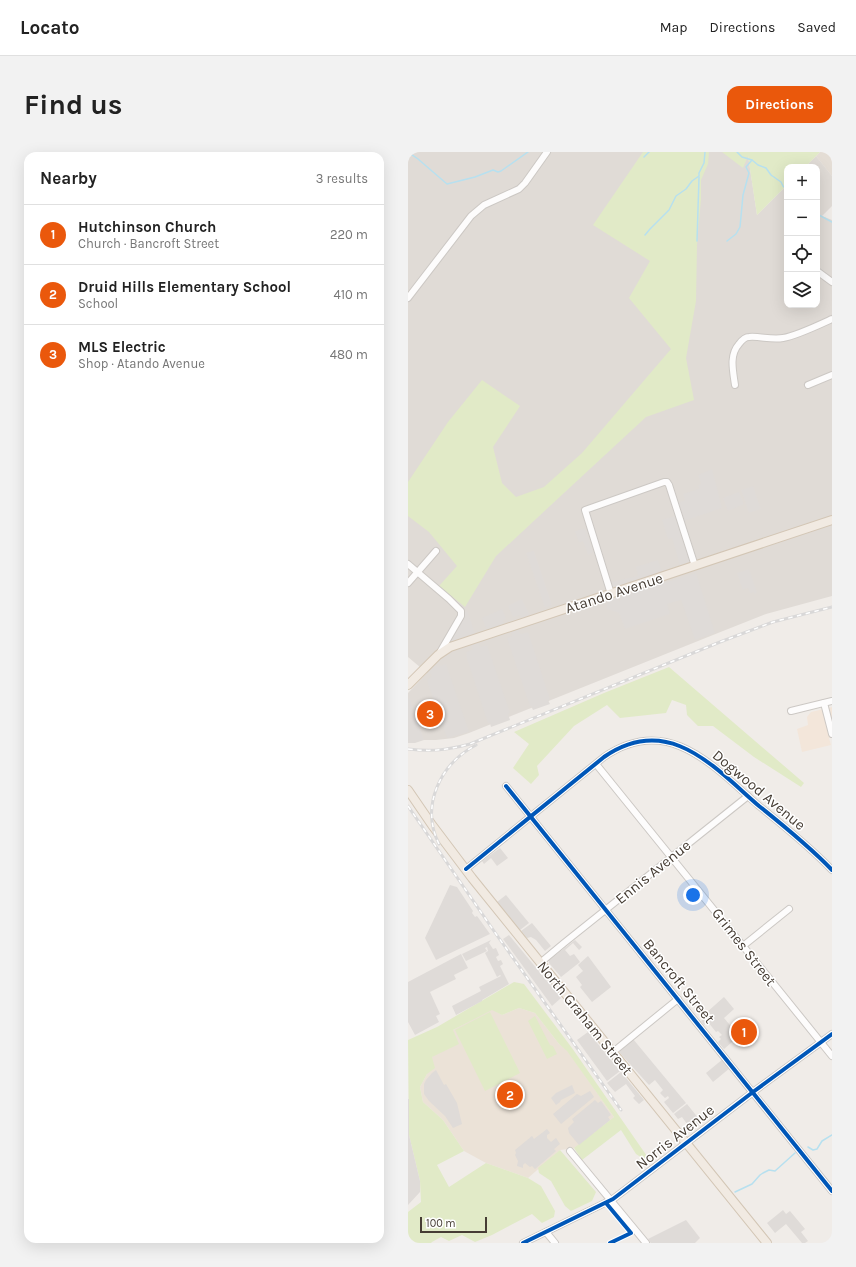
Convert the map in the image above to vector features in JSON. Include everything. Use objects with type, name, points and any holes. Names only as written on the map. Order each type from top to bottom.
[{"type":"main road","name":"Atando Avenue","points":[[408,685],[438,655],[450,647],[832,520]]},
{"type":"main road","name":"North Graham Street","points":[[408,790],[466,869],[540,963],[767,1243]]},
{"type":"street","points":[[408,298],[471,216],[484,205],[519,189],[548,152]]},
{"type":"street","points":[[818,272],[832,282]]},
{"type":"street","points":[[735,385],[733,367],[734,354],[736,347],[743,340],[750,337],[768,339],[784,338],[832,319]]},
{"type":"street","points":[[808,384],[832,374]]},
{"type":"street","points":[[611,594],[585,510],[651,486],[664,482],[667,482],[669,485],[695,566]]},
{"type":"street","points":[[408,583],[436,551]]},
{"type":"street","points":[[408,564],[461,611],[461,616],[438,655]]},
{"type":"street","points":[[791,711],[832,701]]},
{"type":"street","points":[[824,703],[832,734]]},
{"type":"street","name":"Dogwood Avenue","points":[[466,869],[613,751],[631,743],[661,741],[683,747],[696,753],[710,763],[832,870]]},
{"type":"street","name":"Grimes Street","points":[[596,764],[832,1056]]},
{"type":"street","name":"Bancroft Street","points":[[506,786],[832,1191]]},
{"type":"street","name":"Ennis Avenue","points":[[540,963],[748,796]]},
{"type":"street","points":[[744,946],[789,909]]},
{"type":"street","points":[[613,1052],[678,999]]},
{"type":"street","name":"Norris Avenue","points":[[523,1243],[611,1201],[753,1092],[832,1034]]},
{"type":"street","points":[[570,1151],[646,1243]]},
{"type":"street","points":[[546,1232],[555,1243]]},
{"type":"shaded area","points":[[408,152],[743,152],[748,155],[757,215],[784,188],[784,308],[820,308],[820,164],[808,164],[816,156],[832,176],[832,206],[822,216],[832,220],[832,596],[766,614],[454,738],[418,740],[408,738],[408,693],[427,673],[408,657]]},
{"type":"shaded area","points":[[820,152],[832,152],[832,176],[816,156]]},
{"type":"shaded area","points":[[712,469],[722,508],[684,521],[678,503],[685,500],[683,494],[699,489],[698,485],[701,484],[698,475]]},
{"type":"shaded area","points":[[753,486],[761,509],[749,513],[741,490]]},
{"type":"shaded area","points":[[739,492],[744,504],[728,511],[723,498]]},
{"type":"shaded area","points":[[675,516],[690,561],[689,563],[680,566],[672,538],[668,539],[662,520]]},
{"type":"shaded area","points":[[585,528],[593,552],[588,555],[583,541],[579,542],[575,531]]},
{"type":"shaded area","points":[[534,551],[552,605],[545,608],[526,553]]},
{"type":"shaded area","points":[[658,560],[662,572],[616,587],[613,586],[611,582],[638,576],[636,567]]},
{"type":"shaded area","points":[[749,569],[757,593],[754,594],[754,592],[750,593],[748,588],[743,590],[737,573]]},
{"type":"shaded area","points":[[696,573],[715,633],[695,640],[681,600],[667,604],[670,614],[625,629],[619,613],[607,609],[606,604],[610,600],[617,598],[619,602],[620,597]]},
{"type":"shaded area","points":[[522,599],[530,615],[522,618],[520,615],[513,617],[508,606]]},
{"type":"shaded area","points":[[467,609],[475,634],[447,644]]},
{"type":"shaded area","points":[[502,609],[506,618],[503,621],[504,624],[487,630],[482,618]]},
{"type":"shaded area","points":[[518,629],[521,634],[528,632],[550,699],[548,700],[550,704],[533,710],[530,706],[507,638],[512,636],[511,631]]},
{"type":"shaded area","points":[[478,642],[480,647],[487,645],[510,713],[508,714],[510,720],[491,727],[490,723],[488,723],[466,656],[466,652],[473,649],[471,644]]},
{"type":"shaded area","points":[[446,664],[469,732],[447,738],[427,681],[432,675],[429,672],[435,665],[437,667]]},
{"type":"shaded area","points":[[410,698],[424,740],[415,743],[408,743],[408,699]]},
{"type":"shaded area","points":[[832,707],[832,737],[829,738],[831,745],[802,752],[797,729],[808,725],[807,717],[811,712]]},
{"type":"shaded area","points":[[500,848],[508,858],[497,866],[491,858],[484,864],[482,861]]},
{"type":"shaded area","points":[[450,885],[457,887],[473,911],[472,913],[475,917],[477,916],[490,934],[436,960],[425,938]]},
{"type":"shaded area","points":[[506,895],[529,923],[520,930],[497,902]]},
{"type":"shaded area","points":[[532,923],[551,946],[545,951],[536,940],[531,937],[527,938],[521,931]]},
{"type":"shaded area","points":[[509,935],[561,998],[552,1006],[503,939]]},
{"type":"shaded area","points":[[491,940],[489,943],[493,949],[496,948],[499,955],[496,957],[498,961],[501,960],[503,964],[500,966],[509,984],[456,1015],[452,1006],[481,991],[479,987],[501,976],[500,975],[497,977],[485,953],[488,951],[487,947],[485,948],[487,951],[466,961],[462,954]]},
{"type":"shaded area","points":[[575,940],[582,947],[579,950],[573,943],[565,950],[570,956],[574,954],[580,962],[561,977],[549,963],[549,960]]},
{"type":"shaded area","points":[[461,954],[468,968],[454,975],[456,979],[430,992],[440,1014],[436,1016],[439,1022],[415,1035],[408,1022],[408,982]]},
{"type":"shaded area","points":[[588,956],[611,987],[592,1002],[580,987],[582,985],[576,977],[583,971],[578,965]]},
{"type":"shaded area","points":[[724,997],[734,1009],[724,1018],[739,1036],[724,1049],[718,1042],[721,1039],[719,1037],[722,1035],[718,1031],[716,1032],[708,1022],[704,1025],[701,1021],[708,1015],[706,1013]]},
{"type":"shaded area","points":[[519,1008],[535,1013],[559,1044],[567,1050],[614,1117],[575,1148],[560,1150],[528,1178],[486,1163],[464,1151],[443,1120],[423,1102],[420,1087],[427,1074],[432,1057],[453,1030],[492,1009],[502,1015]]},
{"type":"shaded area","points":[[588,1032],[620,1071],[607,1081],[577,1040]]},
{"type":"shaded area","points":[[633,1039],[686,1103],[673,1113],[664,1102],[669,1098],[668,1096],[665,1098],[660,1093],[663,1090],[655,1080],[649,1085],[620,1053],[620,1051]]},
{"type":"shaded area","points":[[723,1059],[730,1068],[713,1082],[706,1073]]},
{"type":"shaded area","points":[[436,1070],[444,1085],[446,1084],[457,1103],[462,1124],[453,1128],[445,1116],[429,1101],[424,1094],[424,1084],[426,1080]]},
{"type":"shaded area","points":[[621,1072],[644,1100],[639,1104],[633,1098],[635,1096],[626,1084],[615,1092],[607,1083]]},
{"type":"shaded area","points":[[572,1085],[575,1093],[561,1100],[556,1105],[551,1098],[556,1093]]},
{"type":"shaded area","points":[[590,1091],[594,1097],[561,1124],[553,1114],[577,1094],[581,1096]]},
{"type":"shaded area","points":[[408,1099],[409,1135],[420,1181],[420,1192],[408,1205]]},
{"type":"shaded area","points":[[595,1100],[598,1103],[601,1101],[611,1115],[608,1117],[610,1120],[579,1145],[569,1133],[568,1128],[574,1122],[572,1119]]},
{"type":"shaded area","points":[[687,1104],[699,1119],[703,1116],[706,1120],[698,1126],[695,1123],[694,1126],[690,1125],[690,1121],[687,1124],[682,1117],[678,1119],[674,1114]]},
{"type":"shaded area","points":[[547,1129],[550,1133],[547,1135],[547,1138],[551,1142],[556,1138],[560,1144],[554,1149],[556,1151],[535,1169],[525,1163],[523,1168],[517,1166],[518,1161],[515,1155],[515,1150],[532,1136],[534,1139]]},
{"type":"shaded area","points":[[783,1210],[786,1214],[790,1211],[805,1229],[801,1232],[808,1241],[802,1243],[786,1224],[775,1233],[767,1223]]},
{"type":"shaded area","points":[[686,1220],[700,1238],[695,1243],[651,1243],[648,1239]]},
{"type":"green space","points":[[643,152],[709,152],[708,164],[701,180],[697,244],[696,301],[686,358],[694,400],[646,417],[496,556],[465,607],[439,586],[457,566],[429,532],[408,516],[408,482],[448,422],[482,380],[520,406],[493,447],[502,483],[516,497],[544,487],[582,453],[671,349],[629,298],[650,261],[593,225]]},
{"type":"green space","points":[[722,152],[820,152],[808,164],[784,164],[784,188],[757,215],[748,156],[743,168]]},
{"type":"green space","points":[[669,667],[804,783],[801,787],[754,757],[713,726],[698,726],[687,715],[686,705],[672,700],[666,713],[620,718],[607,705],[574,726],[537,766],[539,775],[531,784],[513,768],[529,744],[514,732]]},
{"type":"green space","points":[[514,982],[524,984],[572,1048],[649,1159],[647,1161],[636,1154],[621,1130],[582,1160],[574,1148],[614,1117],[567,1051],[559,1044],[535,1013],[519,1008],[502,1015],[492,1010],[453,1030],[459,1044],[432,1057],[435,1068],[427,1074],[420,1087],[423,1102],[443,1120],[464,1151],[437,1165],[449,1187],[486,1163],[528,1178],[541,1186],[555,1211],[554,1217],[542,1223],[532,1214],[492,1235],[475,1242],[462,1235],[449,1241],[441,1237],[431,1243],[408,1243],[408,1212],[421,1202],[420,1181],[409,1135],[408,1040],[437,1027]]},
{"type":"green space","points":[[490,1012],[520,1073],[485,1091],[455,1030]]},
{"type":"green space","points":[[535,1016],[550,1045],[553,1046],[557,1054],[547,1059],[528,1021]]},
{"type":"green space","points":[[560,1150],[596,1192],[592,1201],[571,1211],[565,1206],[551,1181],[539,1173],[538,1168]]},
{"type":"waterway","points":[[408,152],[447,184],[475,177],[493,170],[498,172],[501,171],[528,152]]},
{"type":"waterway","points":[[644,157],[649,152]]},
{"type":"waterway","points":[[645,235],[669,210],[676,196],[686,189],[692,181],[699,176],[704,163],[705,152]]},
{"type":"waterway","points":[[737,152],[742,157],[752,160],[758,165],[766,168],[771,175],[781,182],[784,187]]},
{"type":"waterway","points":[[727,241],[736,234],[740,227],[743,195],[749,173],[746,167],[752,160]]},
{"type":"waterway","points":[[697,241],[699,177]]},
{"type":"waterway","points":[[820,216],[832,222]]},
{"type":"waterway","points":[[808,1147],[813,1150],[817,1149],[822,1141],[832,1135]]},
{"type":"waterway","points":[[735,1192],[752,1184],[763,1173],[769,1170],[775,1171],[795,1153]]},
{"type":"railway","points":[[408,749],[439,750],[470,744],[720,642],[773,622],[832,607]]},
{"type":"railway","points":[[439,844],[434,830],[432,815],[433,801],[437,787],[443,775],[452,763],[463,753],[476,745]]},
{"type":"railway","points":[[408,806],[496,934],[621,1110]]},
{"type":"cycle path","points":[[466,869],[604,757],[627,745],[649,740],[669,743],[688,750],[707,761],[797,837],[832,870]]},
{"type":"cycle path","points":[[506,786],[832,1191]]},
{"type":"cycle path","points":[[523,1243],[613,1199],[753,1092],[832,1034]]},
{"type":"cycle path","points":[[606,1203],[631,1233],[610,1243]]},
{"type":"place","name":"MLS Electric","points":[[430,714]]},
{"type":"place","name":"Hutchinson Church","points":[[744,1032]]},
{"type":"place","name":"Druid Hills Elementary School","points":[[510,1095]]}]
